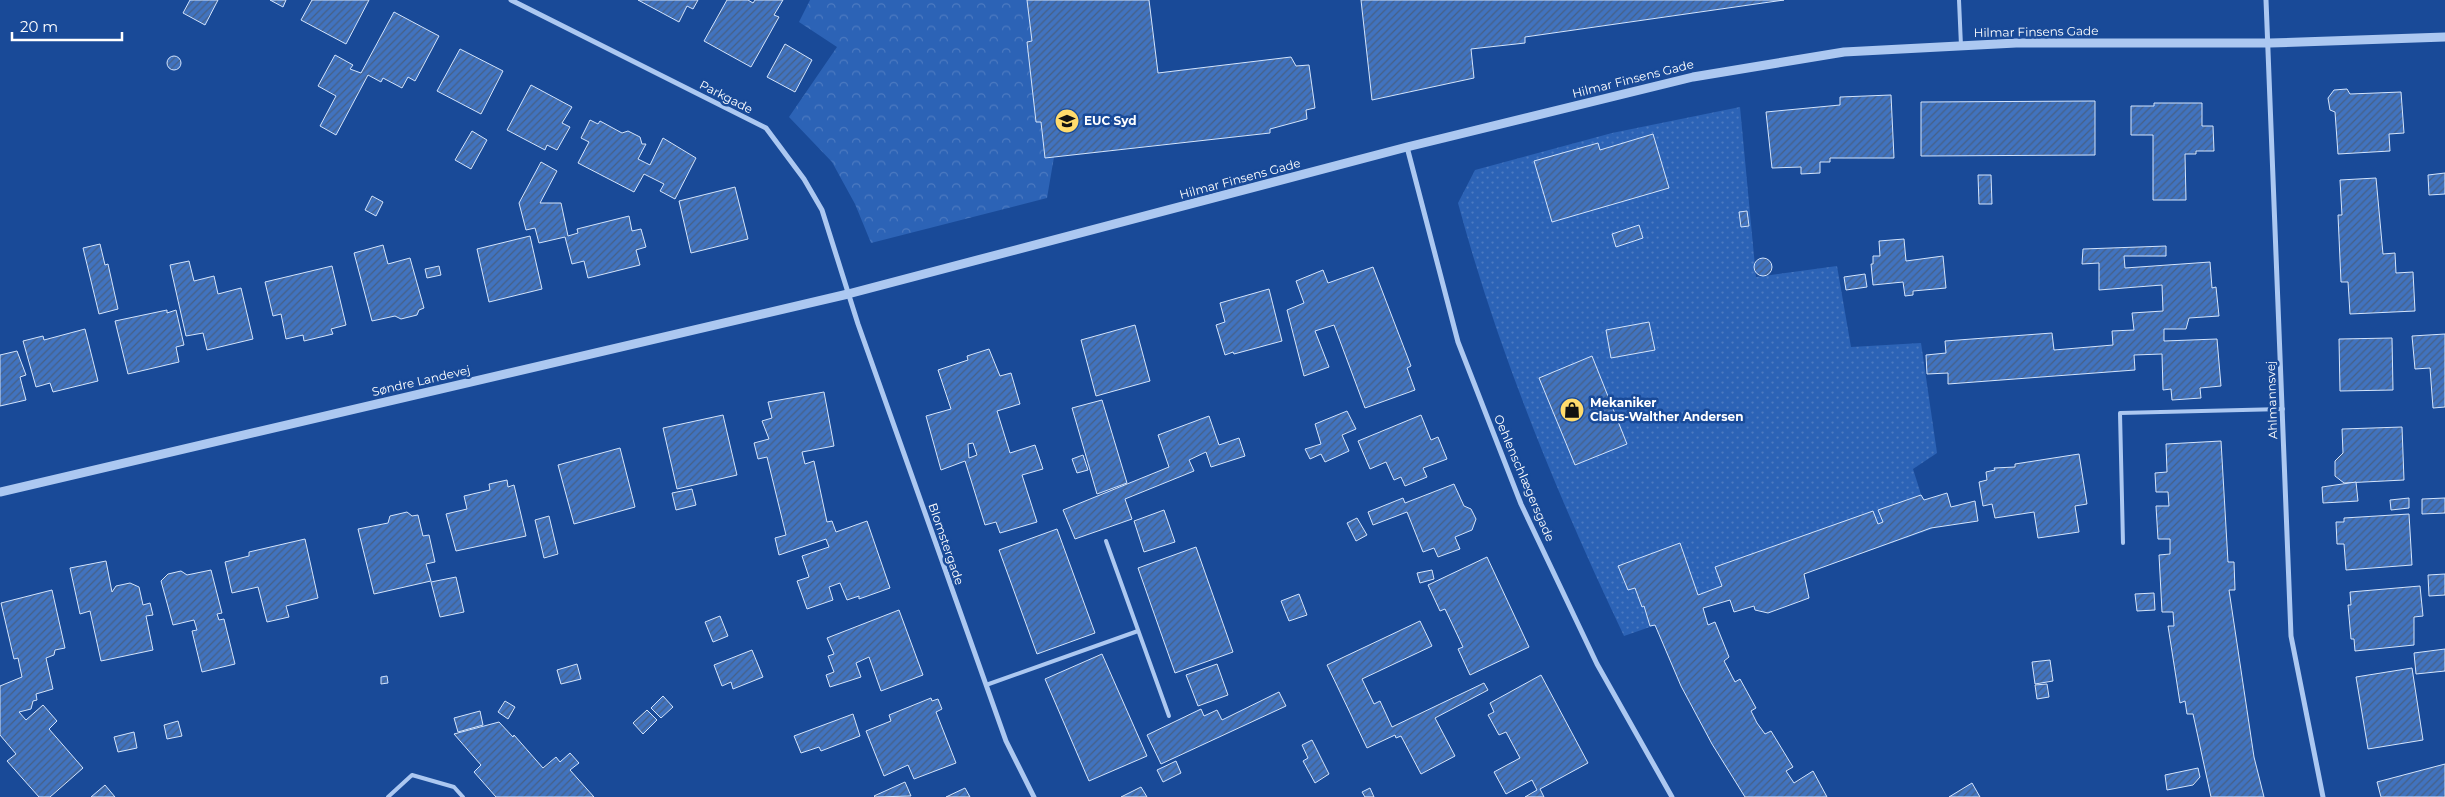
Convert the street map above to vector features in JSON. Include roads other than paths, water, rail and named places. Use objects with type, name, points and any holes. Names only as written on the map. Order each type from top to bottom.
[{"type":"street","name":"Parkgade","points":[[511,0],[766,128],[804,179],[822,210],[848,294]]},
{"type":"street","name":"Ahlmannsvej","points":[[2266,0],[2270,43],[2291,636],[2323,797]]},
{"type":"street","name":"Hilmar Finsens Gade","points":[[848,294],[1407,147],[1693,77],[1844,52],[2016,43],[2270,43],[2445,37]]},
{"type":"street","name":"Oehlenschlægersgade","points":[[1407,147],[1458,342],[1522,504],[1597,664],[1672,797]]},
{"type":"street","name":"Søndre Landevej","points":[[0,492],[848,294]]},
{"type":"street","name":"Blomstergade","points":[[848,294],[1006,741],[1034,797]]},
{"type":"lane","points":[[1959,0],[1960,46]]},
{"type":"lane","points":[[2123,543],[2120,413],[2282,409]]},
{"type":"lane","points":[[1106,541],[1168,716]]},
{"type":"lane","points":[[986,685],[1138,630]]},
{"type":"lane","points":[[388,797],[412,775],[454,787],[463,797]]},
{"type":"place","name":"EUC Syd","points":[[1067,121]]},
{"type":"place","name":"Mekaniker Claus-Walther Andersen","points":[[1572,410]]}]
